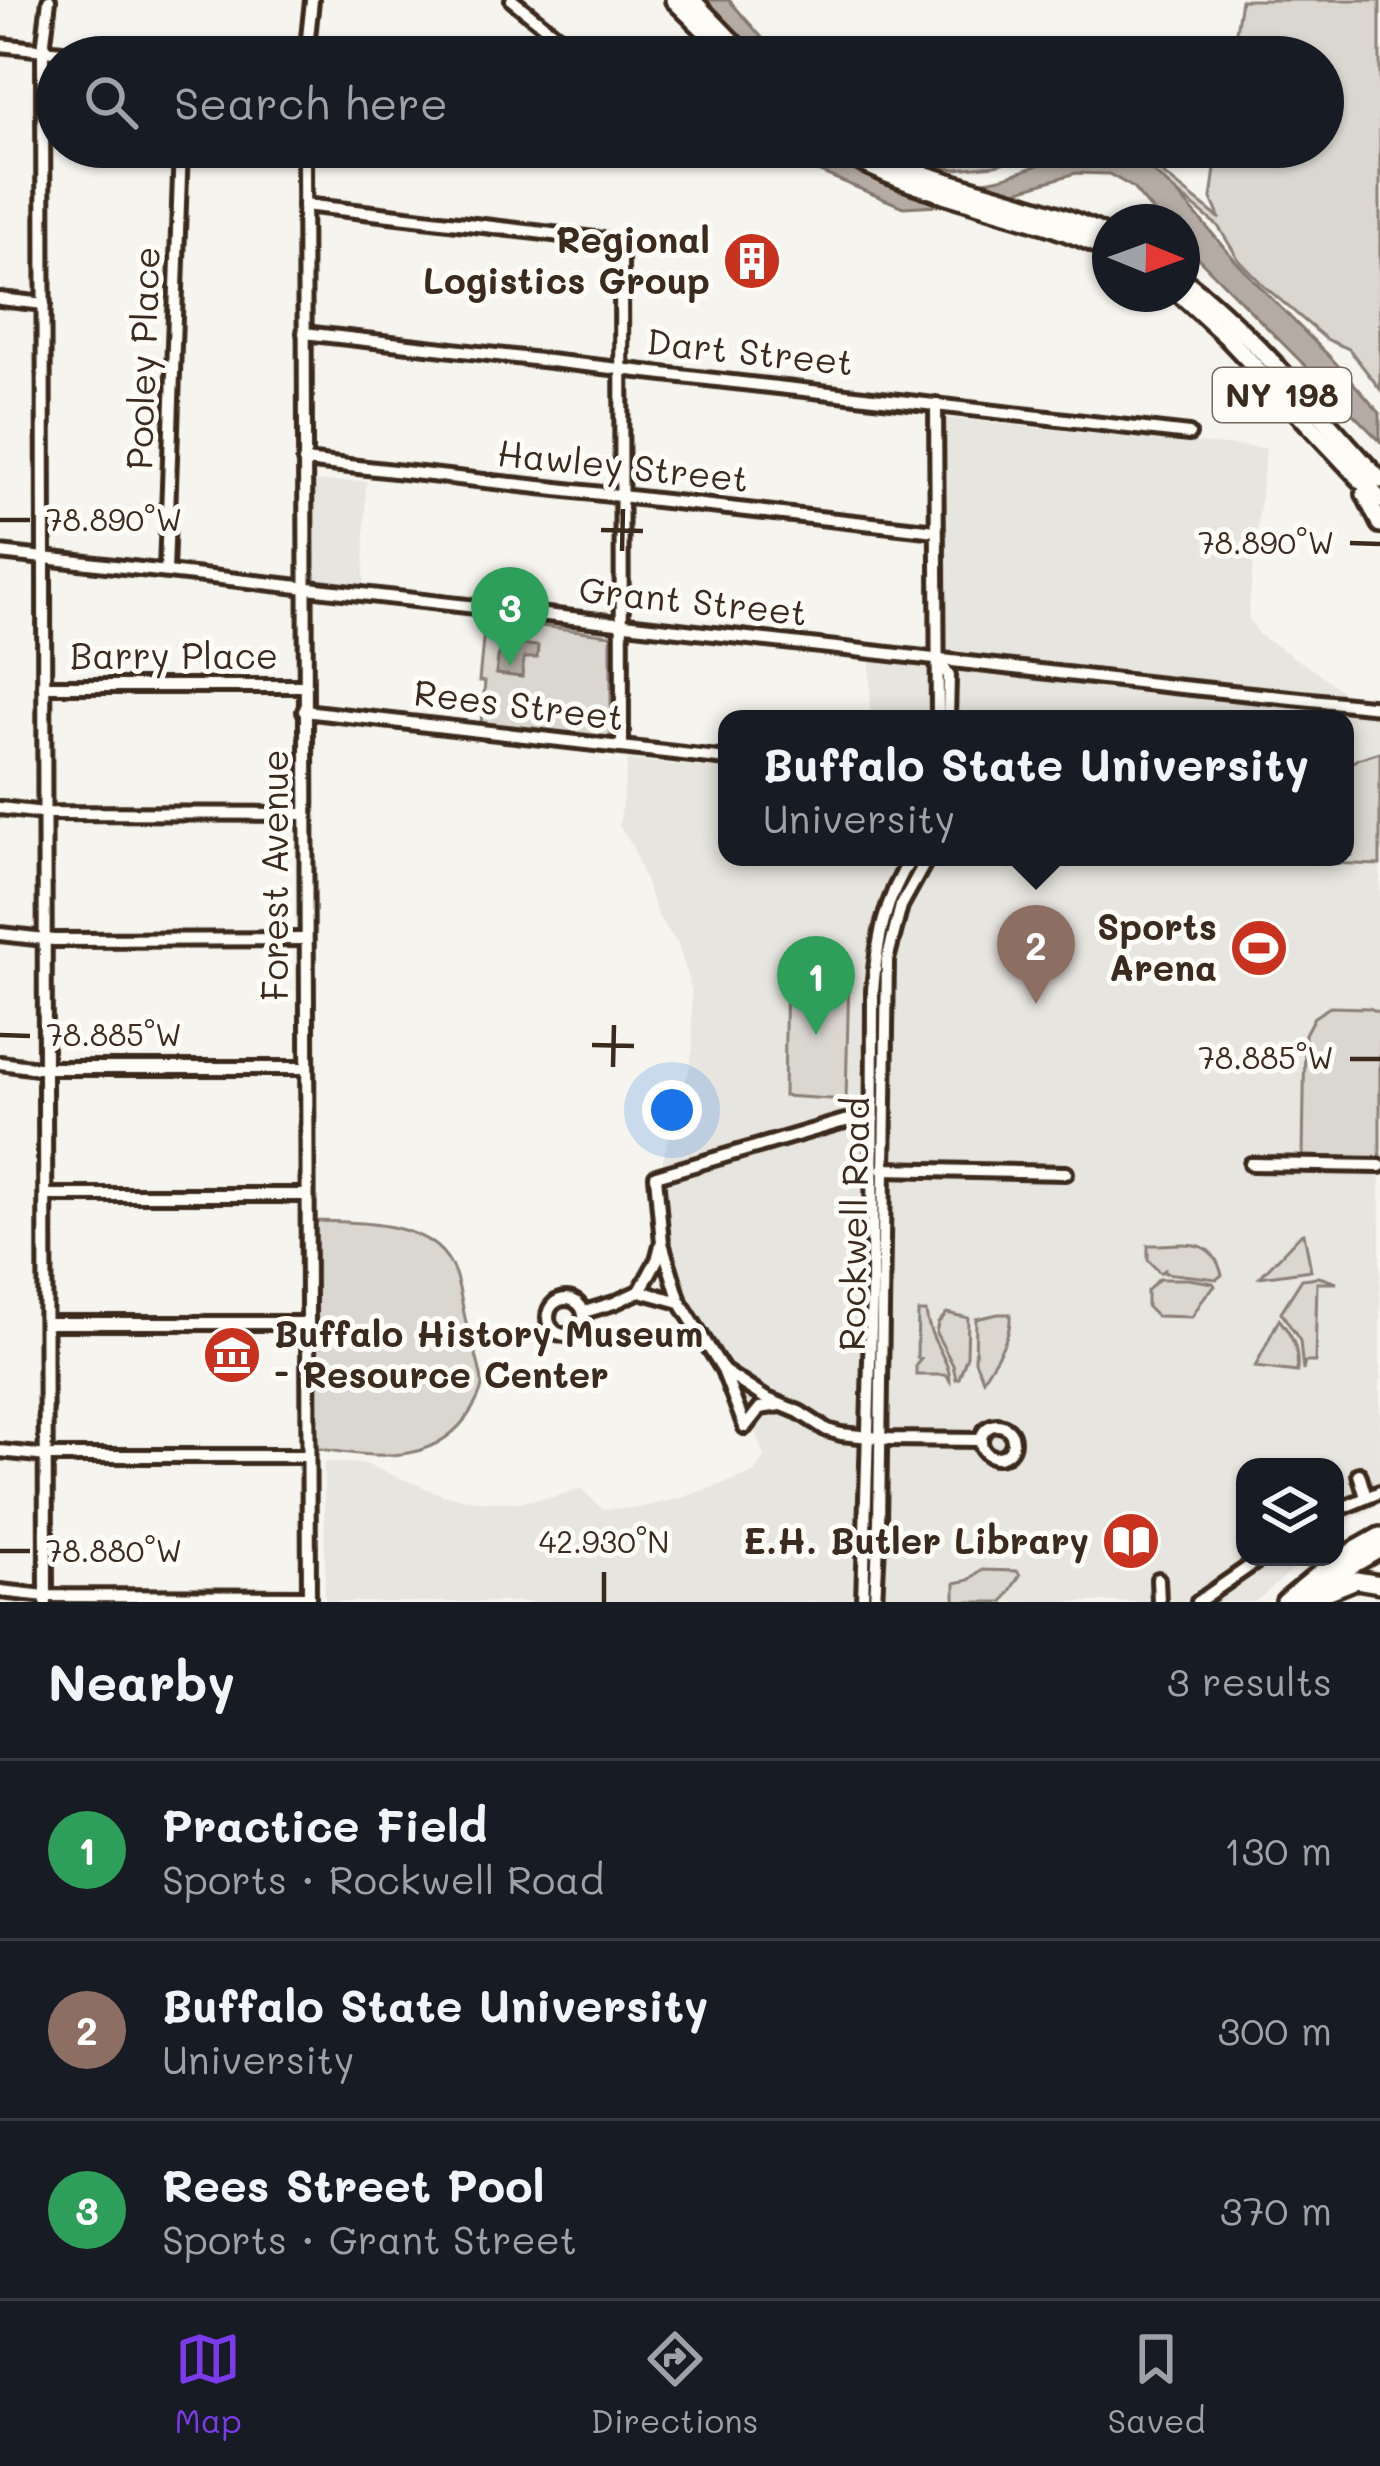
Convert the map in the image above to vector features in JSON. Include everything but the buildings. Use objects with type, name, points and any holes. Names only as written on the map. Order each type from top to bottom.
[{"type":"highway","points":[[674,0],[711,36]]},
{"type":"highway","points":[[692,0],[727,36]]},
{"type":"highway","points":[[870,168],[907,183],[1092,232]]},
{"type":"highway","points":[[909,168],[1080,229],[1092,238]]},
{"type":"highway","name":"NY 198","points":[[1200,293],[1380,480]]},
{"type":"highway","name":"NY 198","points":[[1200,312],[1380,500]]},
{"type":"highway","points":[[1352,471],[1380,524]]},
{"type":"highway","points":[[1285,1602],[1332,1563],[1380,1536]]},
{"type":"highway","points":[[1305,1602],[1332,1577],[1380,1550]]},
{"type":"highway","points":[[1305,1602],[1356,1580],[1380,1584]]},
{"type":"street","points":[[45,36],[49,0]]},
{"type":"street","points":[[308,36],[312,0]]},
{"type":"street","points":[[512,0],[557,36]]},
{"type":"street","points":[[0,45],[36,49]]},
{"type":"street","points":[[43,168],[46,1599]]},
{"type":"street","name":"Pooley Place","points":[[166,571],[180,168]]},
{"type":"street","name":"Forest Avenue","points":[[304,168],[308,1600]]},
{"type":"street","points":[[304,205],[622,242],[622,747]]},
{"type":"street","points":[[0,299],[44,304]]},
{"type":"street","name":"Dart Street","points":[[304,333],[1189,434]]},
{"type":"street","points":[[936,404],[938,710]]},
{"type":"street","name":"Hawley Street","points":[[304,461],[936,531]]},
{"type":"street","name":"Grant Street","points":[[0,553],[1380,707]]},
{"type":"street","points":[[938,658],[949,676],[949,710]]},
{"type":"street","name":"Barry Place","points":[[44,686],[304,686]]},
{"type":"street","name":"Rees Street","points":[[304,711],[718,758]]},
{"type":"street","points":[[0,808],[44,813],[305,814]]},
{"type":"street","name":"Rockwell Road","points":[[879,1169],[871,1100],[875,958],[886,910],[906,866]]},
{"type":"street","name":"Rockwell Road","points":[[875,1602],[874,1436],[887,960],[901,906],[923,866]]},
{"type":"street","points":[[0,934],[45,939],[306,939]]},
{"type":"street","points":[[0,1063],[45,1068],[307,1068]]},
{"type":"street","points":[[780,1405],[760,1408],[745,1427],[723,1370],[680,1302],[662,1243],[656,1176],[841,1122],[874,1119]]},
{"type":"street","points":[[1251,1164],[1380,1166]]},
{"type":"street","points":[[879,1169],[1066,1173]]},
{"type":"street","points":[[46,1195],[306,1196]]},
{"type":"street","points":[[640,1291],[662,1243]]},
{"type":"street","points":[[584,1312],[640,1291],[680,1302]]},
{"type":"street","points":[[46,1323],[306,1323]]},
{"type":"street","points":[[723,1370],[827,1430],[981,1440]]},
{"type":"street","name":"Rockwell Road","points":[[863,1602],[874,1436]]},
{"type":"street","points":[[0,1451],[46,1456],[307,1456]]},
{"type":"street","points":[[1359,1474],[1366,1497]]},
{"type":"street","points":[[1344,1507],[1380,1492]]},
{"type":"street","points":[[1198,1602],[1250,1566]]},
{"type":"street","points":[[1158,1579],[1160,1602]]},
{"type":"street","points":[[0,1591],[46,1599],[308,1600]]},
{"type":"shaded area","points":[[699,0],[729,0],[761,36],[729,36]]},
{"type":"shaded area","points":[[1241,0],[1380,0],[1380,389],[1349,349],[1326,339],[1265,287],[1239,260],[1218,226],[1200,211],[1200,204],[1191,204],[1147,168],[1156,168],[1220,219],[1211,198],[1215,168],[1344,168],[1344,36],[1235,36]]},
{"type":"shaded area","points":[[810,168],[856,168],[933,184],[1000,178],[1029,168],[1148,168],[1186,204],[1147,204],[1132,187],[1109,174],[1076,173],[1013,192],[996,202],[903,207]]},
{"type":"shaded area","points":[[1200,220],[1380,413],[1380,441],[1200,260]]},
{"type":"shaded area","points":[[946,418],[1266,448],[1248,616],[1258,634],[1380,717],[1380,1505],[1344,1526],[1344,1458],[1236,1458],[1236,1566],[1297,1566],[1255,1602],[325,1602],[324,1462],[365,1464],[443,1495],[481,1501],[517,1502],[581,1488],[602,1509],[638,1508],[681,1498],[754,1473],[764,1456],[730,1363],[688,1302],[673,1259],[663,1160],[674,1110],[689,1072],[691,989],[678,944],[659,918],[631,843],[619,826],[628,760],[718,769],[718,866],[1354,866],[1354,710],[870,710],[870,662],[955,670],[945,644]]},
{"type":"shaded area","points":[[366,481],[364,586],[316,581],[313,482]]},
{"type":"shaded area","points":[[485,619],[611,635],[611,738],[481,724],[485,682],[479,681]]},
{"type":"shaded area","points":[[500,642],[538,646],[537,658],[524,658],[522,677],[496,674]]},
{"type":"shaded area","points":[[1380,752],[1380,865],[1354,864],[1357,759]]},
{"type":"shaded area","points":[[786,967],[849,973],[846,1100],[784,1096]]},
{"type":"shaded area","points":[[1330,1007],[1369,1008],[1380,1013],[1380,1158],[1303,1156],[1305,1034],[1314,1017]]},
{"type":"shaded area","points":[[313,1221],[410,1232],[437,1247],[450,1263],[482,1385],[466,1418],[434,1445],[396,1455],[313,1448]]},
{"type":"shaded area","points":[[1301,1234],[1311,1270],[1260,1277]]},
{"type":"shaded area","points":[[1148,1245],[1204,1248],[1222,1275],[1217,1279],[1160,1273],[1148,1260]]},
{"type":"shaded area","points":[[1319,1277],[1337,1283],[1317,1283],[1315,1362],[1305,1362],[1303,1371],[1300,1341],[1281,1312],[1302,1279]]},
{"type":"shaded area","points":[[1159,1279],[1215,1286],[1192,1317],[1156,1316],[1147,1307],[1147,1291]]},
{"type":"shaded area","points":[[918,1312],[926,1312],[950,1381],[946,1375],[916,1375],[921,1359],[917,1357]]},
{"type":"shaded area","points":[[947,1313],[968,1318],[967,1356],[956,1379],[936,1333]]},
{"type":"shaded area","points":[[1010,1314],[1008,1332],[983,1379],[975,1361],[976,1319]]},
{"type":"shaded area","points":[[1279,1319],[1294,1344],[1297,1372],[1255,1367]]},
{"type":"shaded area","points":[[981,1570],[1020,1575],[1003,1602],[955,1602],[955,1583]]},
{"type":"place","name":"Regional Logistics Group","points":[[752,261]]},
{"type":"place","name":"Rees Street Pool","points":[[510,666]]},
{"type":"place","name":"Sports Arena","points":[[1259,948]]},
{"type":"place","name":"Buffalo State University","points":[[1036,1004]]},
{"type":"place","name":"Practice Field","points":[[816,1035]]},
{"type":"place","name":"Buffalo History Museum - Resource Center","points":[[232,1355]]},
{"type":"place","name":"E.H. Butler Library","points":[[1131,1541]]}]
